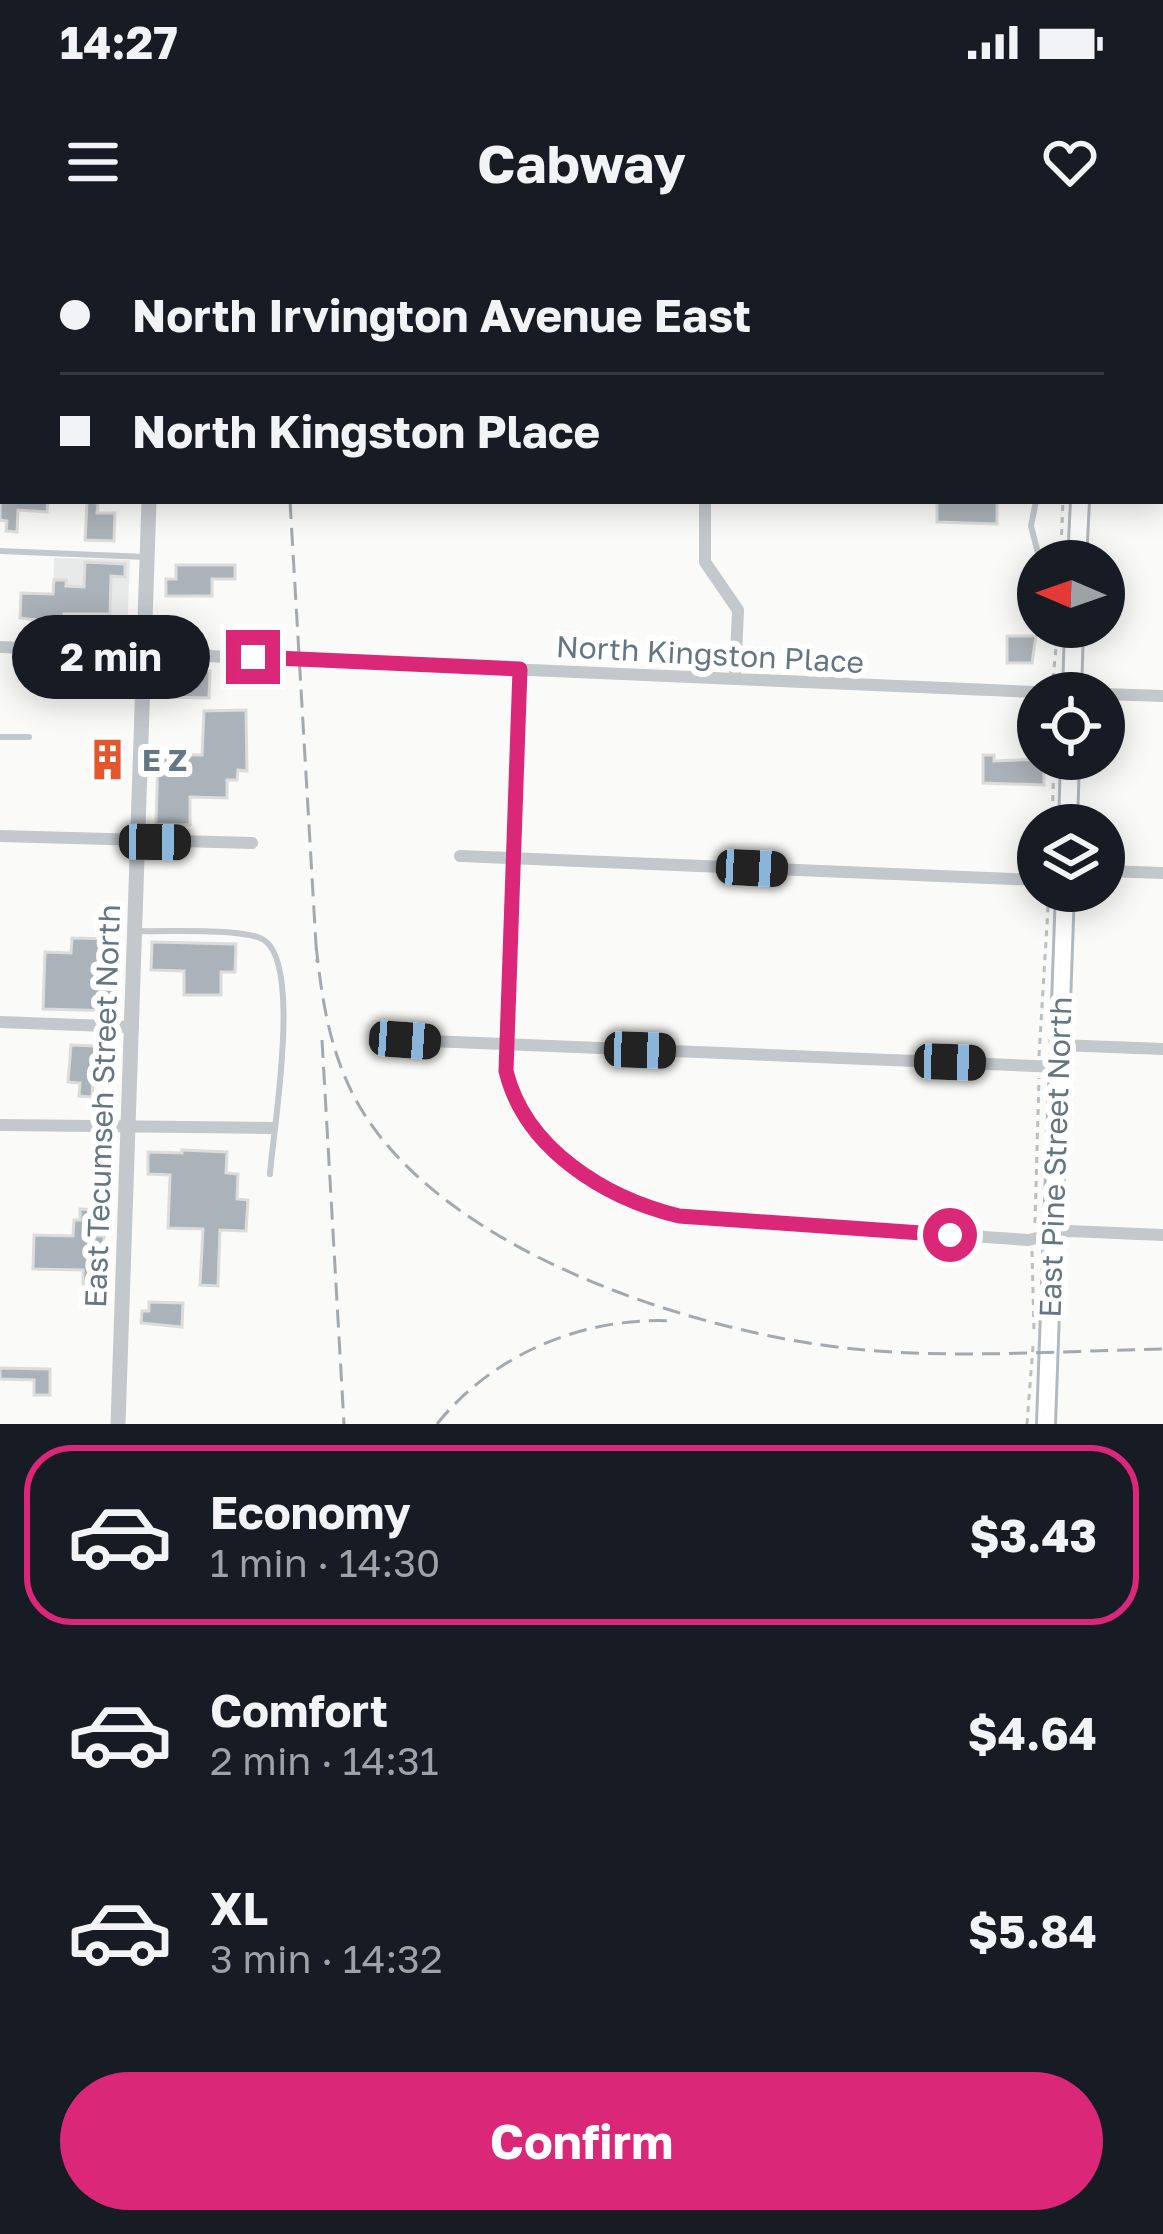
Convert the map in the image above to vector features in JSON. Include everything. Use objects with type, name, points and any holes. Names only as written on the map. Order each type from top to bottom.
[{"type":"main road","points":[[1074,540],[1079,504]]},
{"type":"main road","name":"East Pine Street North","points":[[1046,1424],[1065,912]]},
{"type":"street","name":"East Tecumseh Street North","points":[[118,1424],[149,504]]},
{"type":"street","points":[[705,504],[705,562],[738,610],[735,679]]},
{"type":"street","name":"North Kingston Place","points":[[0,647],[1017,691]]},
{"type":"street","points":[[520,669],[505,1046],[512,1095],[538,1133],[588,1180],[654,1210],[702,1218],[1032,1240],[1072,1231],[1163,1235]]},
{"type":"street","points":[[1125,695],[1163,696]]},
{"type":"street","points":[[0,836],[252,843]]},
{"type":"street","points":[[460,856],[1017,879]]},
{"type":"street","points":[[1125,872],[1163,873]]},
{"type":"street","points":[[0,1022],[133,1027]]},
{"type":"street","points":[[405,1040],[1058,1067]]},
{"type":"street","points":[[1060,1045],[1163,1048]]},
{"type":"street","points":[[0,1125],[272,1128]]},
{"type":"lane","points":[[1035,504],[1031,526],[1035,540]]},
{"type":"lane","points":[[0,551],[146,557]]},
{"type":"lane","points":[[0,737],[29,737]]},
{"type":"lane","points":[[135,931],[243,935],[262,938],[270,945],[281,974],[282,1091],[278,1120],[272,1128],[270,1174]]},
{"type":"path","points":[[1063,504],[1069,540]]},
{"type":"path","name":"East Pine Street North","points":[[1040,1053],[1048,912]]},
{"type":"path","name":"East Pine Street North","points":[[1027,1424],[1034,1338],[1032,1240],[1039,1174],[1039,1077]]},
{"type":"shaded area","points":[[54,558],[130,560],[127,634],[52,632]]},
{"type":"building","points":[[0,504],[48,504],[47,512],[18,510],[17,532],[6,531],[7,521],[0,520]]},
{"type":"building","points":[[87,504],[98,504],[97,513],[115,513],[114,541],[85,540]]},
{"type":"building","points":[[937,504],[997,504],[997,524],[937,522]]},
{"type":"building","points":[[85,562],[125,564],[125,577],[111,576],[110,614],[64,614],[64,623],[20,618],[21,593],[53,594],[54,580],[84,587]]},
{"type":"building","points":[[176,565],[235,565],[235,579],[212,579],[212,596],[166,596],[166,579],[176,579]]},
{"type":"building","points":[[1007,636],[1017,636],[1017,648],[1034,648],[1032,663],[1007,663]]},
{"type":"building","points":[[170,669],[210,671],[209,698],[166,697]]},
{"type":"building","points":[[246,710],[247,771],[238,770],[237,780],[227,780],[227,798],[190,797],[190,825],[156,824],[158,754],[202,755],[204,711]]},
{"type":"building","points":[[983,755],[994,755],[994,761],[1017,760],[1017,780],[1044,780],[1044,785],[983,783]]},
{"type":"building","points":[[72,938],[114,939],[115,1011],[43,1009],[45,952],[71,953]]},
{"type":"building","points":[[152,942],[236,944],[235,972],[221,972],[221,995],[184,995],[184,971],[151,970]]},
{"type":"building","points":[[71,1045],[95,1046],[92,1097],[79,1096],[80,1083],[68,1082]]},
{"type":"building","points":[[148,1152],[227,1152],[226,1173],[238,1174],[237,1199],[248,1200],[246,1231],[220,1230],[218,1286],[200,1285],[203,1229],[168,1228],[170,1175],[148,1174]]},
{"type":"building","points":[[80,1209],[98,1210],[97,1236],[104,1236],[103,1285],[83,1284],[83,1270],[33,1269],[34,1235],[73,1236]]},
{"type":"building","points":[[149,1302],[183,1303],[182,1327],[141,1323]]},
{"type":"building","points":[[0,1368],[50,1369],[50,1395],[34,1395],[34,1380],[0,1379]]},
{"type":"railway","points":[[290,504],[317,962]]},
{"type":"railway","points":[[316,945],[324,1006],[340,1065],[357,1102],[396,1155],[447,1201],[509,1241],[577,1275],[721,1325],[854,1349],[970,1354],[1163,1349]]},
{"type":"railway","points":[[322,1040],[344,1424]]},
{"type":"railway","points":[[437,1424],[486,1377],[544,1344],[608,1325],[675,1321]]},
{"type":"place","name":"E Z","points":[[108,760]]},
{"type":"route","points":[[253,657],[520,669],[506,1071],[512,1095],[538,1133],[588,1180],[654,1210],[679,1216],[950,1235]]}]
